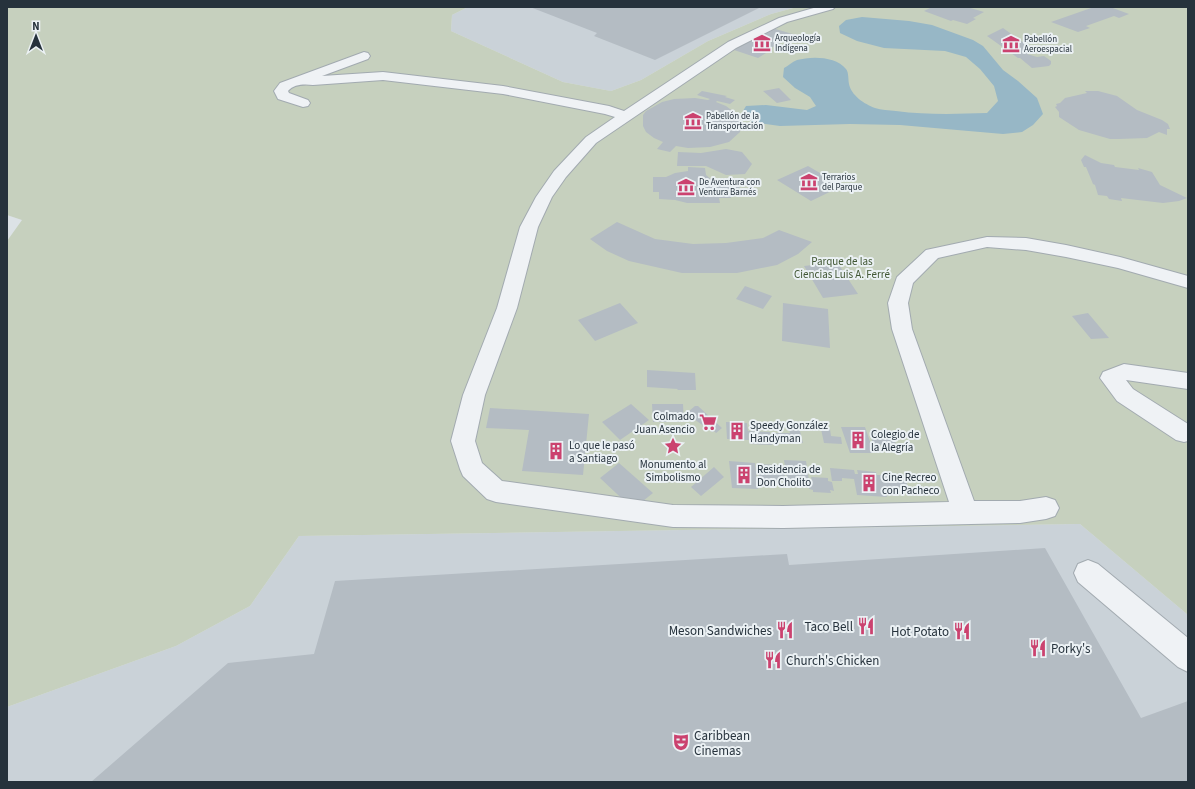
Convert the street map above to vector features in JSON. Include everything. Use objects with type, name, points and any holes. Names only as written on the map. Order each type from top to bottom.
[{"type":"street","points":[[829,7],[783,20],[732,45],[591,140],[560,174],[544,197],[529,226],[507,308],[474,395],[464,441],[472,469],[496,491],[673,516],[783,517],[1020,512],[1046,508]]},
{"type":"street","points":[[303,103],[283,96],[281,91],[285,86],[364,56]]},
{"type":"street","points":[[456,72],[570,92],[596,107]]},
{"type":"street","points":[[300,80],[313,81],[383,76],[503,90],[596,107],[627,117]]},
{"type":"street","points":[[966,513],[902,330],[898,303],[904,281],[932,254],[987,242],[1026,244],[1066,251],[1120,263],[1188,282]]},
{"type":"street","points":[[1184,432],[1125,395],[1111,378],[1124,372],[1188,381]]},
{"type":"street","points":[[1088,573],[1188,657]]},
{"type":"shaded area","points":[[468,7],[797,7],[771,14],[708,41],[641,80],[611,91],[563,82],[451,31],[452,15]]},
{"type":"shaded area","points":[[1080,524],[1188,615],[1188,782],[7,782],[7,707],[176,646],[250,606],[299,536]]},
{"type":"green space","name":"Parque de las Ciencias Luis A. Ferré","points":[[7,7],[468,7],[452,15],[451,31],[563,82],[611,91],[641,80],[708,41],[771,14],[797,7],[1188,7],[1188,615],[1080,524],[299,536],[250,606],[176,646],[7,707],[7,241],[22,220],[7,215]]},
{"type":"water","points":[[862,17],[909,21],[932,25],[973,40],[983,46],[1003,70],[1037,98],[1043,114],[1033,125],[1022,132],[1003,134],[900,125],[850,124],[780,126],[752,122],[743,111],[746,106],[766,105],[807,110],[816,106],[810,97],[795,88],[783,77],[784,68],[797,60],[809,58],[830,59],[842,65],[847,71],[852,92],[859,99],[877,109],[930,114],[987,113],[998,101],[994,86],[980,69],[966,57],[945,51],[884,48],[857,41],[840,33],[839,26],[846,20]]},
{"type":"building","points":[[530,7],[761,7],[655,60],[594,36],[597,33]]},
{"type":"building","points":[[932,7],[967,7],[984,12],[973,18],[976,19],[967,24],[953,20],[951,21],[924,11]]},
{"type":"building","points":[[1094,7],[1110,7],[1129,14],[1119,18],[1114,16],[1086,26],[1090,28],[1078,32],[1051,22]]},
{"type":"building","points":[[772,28],[796,35],[769,49],[771,50],[758,58],[734,50]]},
{"type":"building","points":[[1003,28],[1034,50],[1027,54],[1037,57],[1044,56],[1051,61],[1051,64],[1049,66],[1032,68],[987,36]]},
{"type":"building","points":[[779,88],[791,100],[777,103],[763,91]]},
{"type":"building","points":[[702,91],[727,96],[725,97],[735,100],[730,104],[716,102],[726,106],[738,115],[742,123],[740,132],[729,142],[710,147],[688,148],[676,146],[670,152],[657,149],[663,142],[646,132],[643,126],[643,115],[646,111],[662,102],[674,99],[710,99],[697,95]]},
{"type":"building","points":[[1085,91],[1098,91],[1117,96],[1137,110],[1162,120],[1168,124],[1170,129],[1167,129],[1167,135],[1159,132],[1147,138],[1119,139],[1110,139],[1079,130],[1059,117],[1059,112],[1055,107],[1057,106],[1056,104],[1060,103],[1065,98],[1087,93]]},
{"type":"building","points":[[726,149],[742,152],[752,164],[745,174],[726,175],[706,166],[677,166],[678,152],[701,153]]},
{"type":"building","points":[[1085,155],[1101,163],[1114,165],[1115,167],[1139,170],[1138,168],[1152,172],[1160,185],[1187,198],[1179,201],[1163,203],[1121,198],[1122,201],[1109,199],[1107,196],[1098,195],[1095,185],[1093,184],[1086,167],[1084,167],[1081,160]]},
{"type":"building","points":[[808,166],[842,186],[811,201],[777,180]]},
{"type":"building","points":[[688,167],[705,168],[706,175],[713,181],[739,182],[740,194],[731,194],[731,198],[719,198],[720,203],[687,203],[675,200],[659,199],[659,192],[653,192],[653,177],[666,177],[675,173],[688,171]]},
{"type":"building","points":[[617,222],[655,239],[693,244],[726,243],[763,238],[779,230],[812,242],[798,254],[777,265],[737,273],[682,273],[629,261],[607,251],[590,239]]},
{"type":"building","points":[[837,262],[858,294],[823,298],[804,266]]},
{"type":"building","points":[[745,286],[772,296],[763,309],[736,299]]},
{"type":"building","points":[[620,303],[638,323],[595,341],[578,320]]},
{"type":"building","points":[[783,303],[828,309],[830,348],[782,341]]},
{"type":"building","points":[[1088,313],[1109,338],[1091,339],[1072,316]]},
{"type":"building","points":[[647,370],[695,373],[696,390],[647,387]]},
{"type":"building","points":[[631,404],[649,420],[620,440],[602,422]]},
{"type":"building","points":[[652,404],[683,404],[684,422],[653,422]]},
{"type":"building","name":"Colmado Juan Asencio","points":[[695,406],[698,406],[722,428],[716,433],[714,431],[712,432],[694,419],[695,418],[689,413],[689,411]]},
{"type":"building","name":"Lo que le pasó a Santiago","points":[[490,408],[589,414],[583,475],[522,471],[529,430],[486,428]]},
{"type":"building","name":"Speedy González Handyman","points":[[726,422],[747,423],[749,440],[727,439]]},
{"type":"building","points":[[788,426],[799,427],[803,443],[773,441],[771,433],[790,433]]},
{"type":"building","name":"Colegio de la Alegría","points":[[841,427],[865,427],[874,453],[850,453]]},
{"type":"building","points":[[821,429],[830,429],[831,436],[841,437],[842,444],[824,443]]},
{"type":"building","points":[[748,431],[770,432],[772,445],[750,444]]},
{"type":"building","points":[[870,432],[893,433],[896,445],[881,446],[880,444],[873,444]]},
{"type":"building","points":[[784,460],[806,461],[809,480],[787,479]]},
{"type":"building","name":"Residencia de Don Cholito","points":[[729,461],[755,463],[758,489],[732,488]]},
{"type":"building","points":[[619,463],[653,493],[633,509],[600,478]]},
{"type":"building","points":[[757,464],[783,465],[786,481],[759,479]]},
{"type":"building","points":[[714,467],[724,477],[701,496],[691,487]]},
{"type":"building","points":[[830,468],[854,470],[855,474],[858,474],[857,470],[876,472],[877,475],[882,475],[882,473],[905,475],[908,488],[885,487],[887,497],[857,495],[854,479],[842,478],[842,481],[832,481]]},
{"type":"building","points":[[811,477],[828,478],[828,481],[832,482],[834,491],[830,490],[831,493],[813,492],[813,490],[809,489],[808,481],[812,481]]},
{"type":"building","points":[[1045,548],[1141,718],[1188,701],[1188,782],[91,782],[228,663],[314,654],[335,581],[787,554],[789,565]]},
{"type":"place","name":"Arqueología Indígena","points":[[762,43]]},
{"type":"place","name":"Pabellón Aeroespacial","points":[[1011,44]]},
{"type":"place","name":"Pabellón de la Transportación","points":[[693,121]]},
{"type":"place","name":"Terrarios del Parque","points":[[809,182]]},
{"type":"place","name":"De Aventura con Ventura Barnés","points":[[686,187]]},
{"type":"place","name":"Colmado Juan Asencio","points":[[708,422]]},
{"type":"place","name":"Speedy González Handyman","points":[[737,431]]},
{"type":"place","name":"Colegio de la Alegría","points":[[858,440]]},
{"type":"place","name":"Monumento al Simbolismo","points":[[673,446]]},
{"type":"place","name":"Lo que le pasó a Santiago","points":[[556,451]]},
{"type":"place","name":"Residencia de Don Cholito","points":[[744,475]]},
{"type":"place","name":"Cine Recreo con Pacheco","points":[[869,483]]},
{"type":"place","name":"Taco Bell","points":[[866,626]]},
{"type":"place","name":"Meson Sandwiches","points":[[785,630]]},
{"type":"place","name":"Hot Potato","points":[[962,631]]},
{"type":"place","name":"Porky's","points":[[1038,648]]},
{"type":"place","name":"Church's Chicken","points":[[773,660]]},
{"type":"place","name":"Caribbean Cinemas","points":[[681,742]]}]
